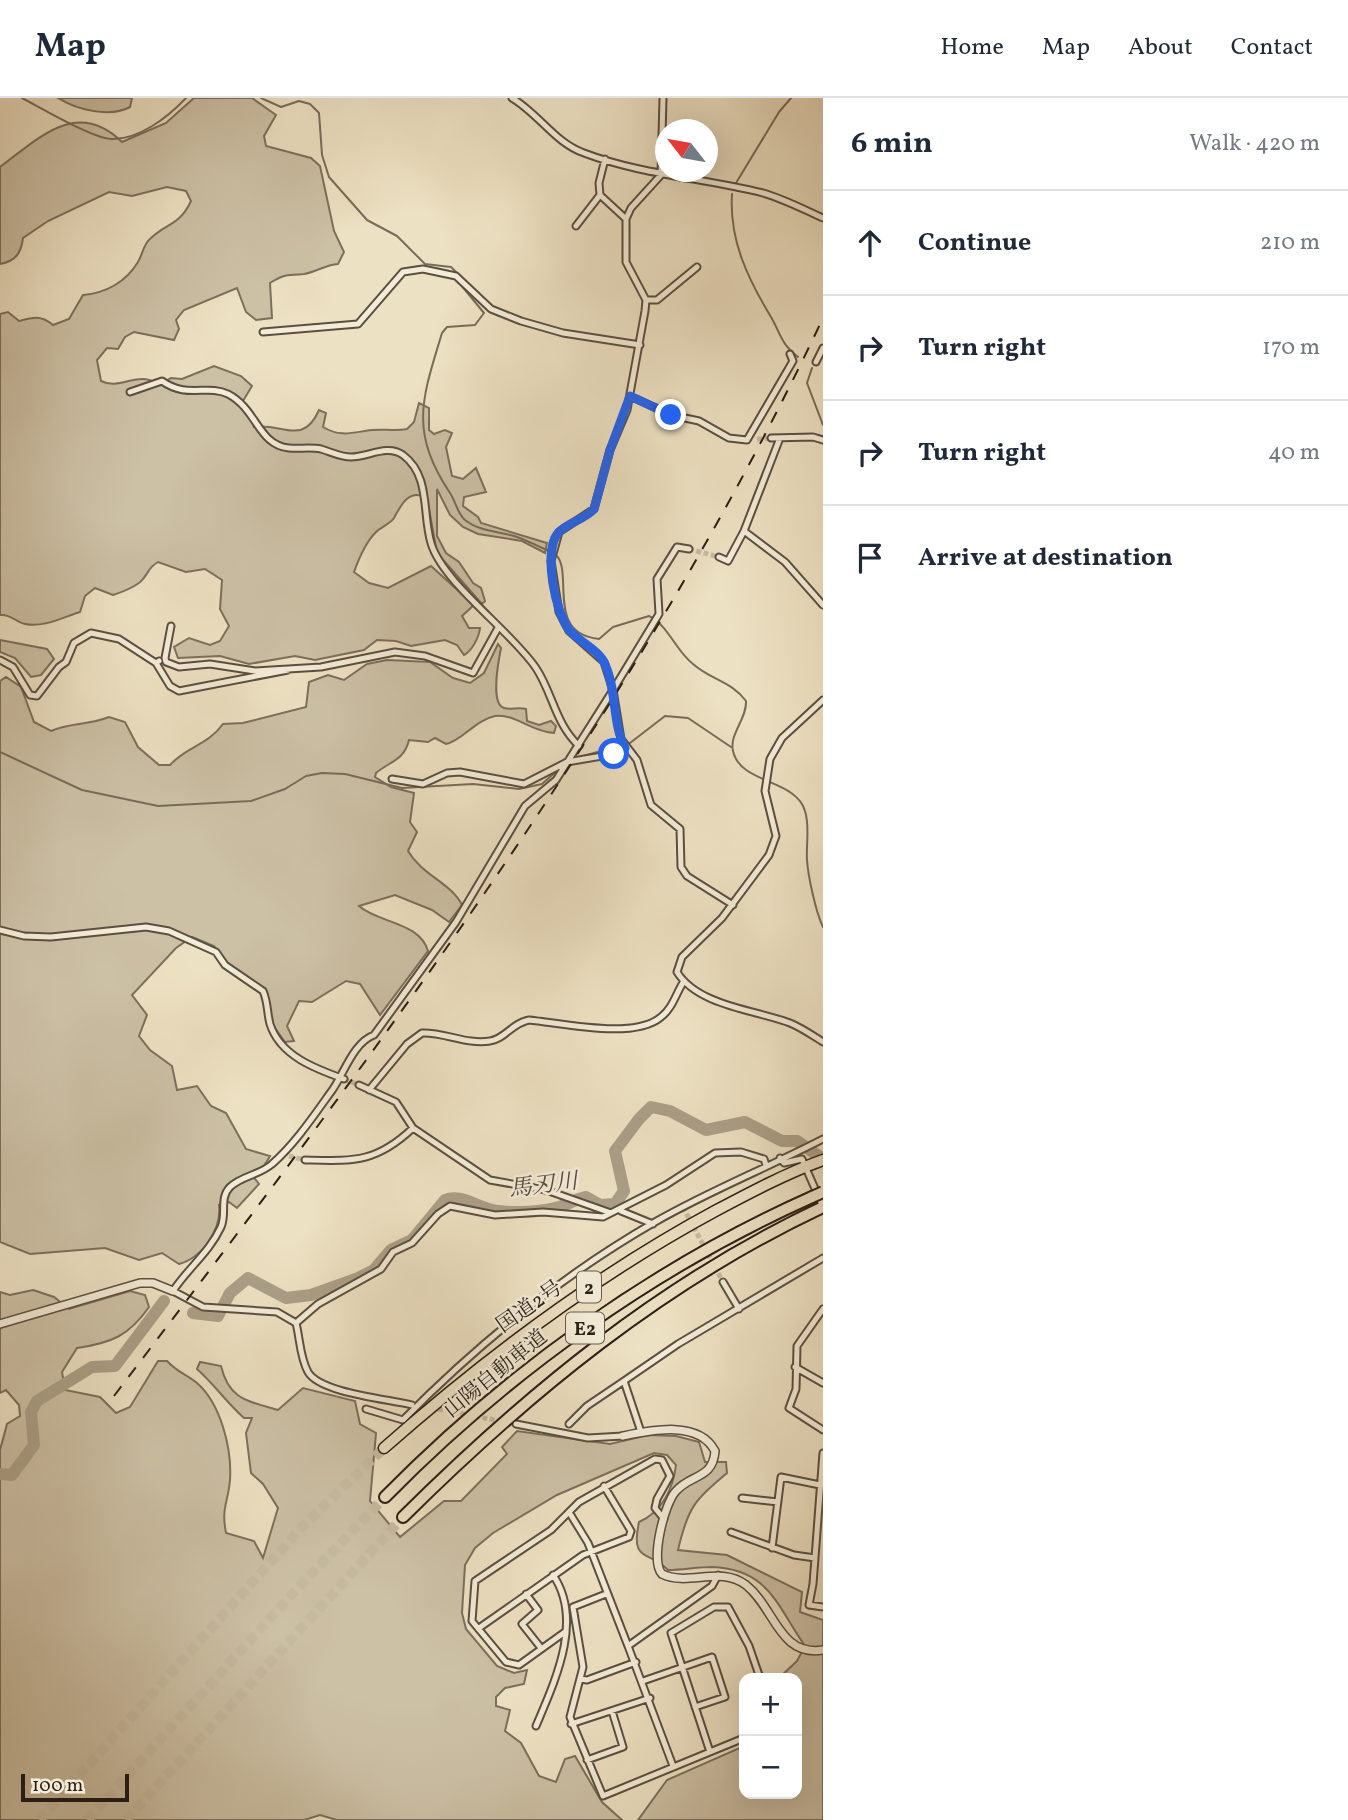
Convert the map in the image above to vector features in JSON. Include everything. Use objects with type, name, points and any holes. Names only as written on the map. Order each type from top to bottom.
[{"type":"highway","name":"国道2号","points":[[384,1448],[507,1345],[565,1303],[671,1235],[820,1161]]},
{"type":"highway","name":"山陽自動車道","points":[[385,1497],[455,1429],[576,1334],[705,1250],[823,1192]]},
{"type":"highway","name":"山陽自動車道","points":[[403,1517],[507,1418],[591,1348],[719,1262],[821,1208]]},
{"type":"street","points":[[512,98],[540,117],[571,148],[655,172]]},
{"type":"street","points":[[662,119],[663,98]]},
{"type":"street","points":[[576,226],[600,195],[599,183],[605,159]]},
{"type":"street","points":[[655,181],[631,208],[626,219],[625,262],[646,300],[630,396],[610,450],[594,509],[559,532],[552,551],[555,593],[562,620],[569,631],[604,662],[613,690],[621,739],[625,748],[637,760],[650,805],[680,830],[681,867],[687,876],[733,905]]},
{"type":"street","points":[[705,182],[759,192],[823,218]]},
{"type":"street","points":[[600,195],[626,219]]},
{"type":"street","points":[[646,300],[657,300],[697,267]]},
{"type":"street","points":[[263,332],[358,324],[403,272],[423,269],[459,277],[491,309],[521,321],[564,332],[640,345]]},
{"type":"street","points":[[816,362],[823,348]]},
{"type":"street","points":[[630,396],[671,415],[699,422],[729,438],[747,440],[754,437],[793,361],[790,354]]},
{"type":"street","points":[[130,392],[162,381],[185,392],[220,391],[246,406],[267,439],[281,446],[319,449],[352,457],[385,450],[401,453],[412,465],[421,484],[426,499],[431,545],[438,559],[498,628],[519,645],[537,669],[561,726],[579,746]]},
{"type":"street","points":[[771,438],[813,437],[823,440]]},
{"type":"street","points":[[719,557],[728,561],[744,531],[780,438]]},
{"type":"street","points":[[744,531],[785,562],[823,605]]},
{"type":"street","points":[[173,1291],[208,1250],[218,1233],[225,1214],[223,1200],[231,1186],[262,1172],[286,1154],[342,1078],[365,1040],[374,1035],[456,922],[525,806],[556,780],[659,614],[657,579],[677,547],[689,549]]},
{"type":"street","points":[[156,663],[164,658],[171,626]]},
{"type":"street","points":[[164,658],[166,662],[179,667],[210,664],[255,671],[321,667],[395,652],[425,656],[473,673],[480,667],[498,628]]},
{"type":"street","points":[[0,660],[13,667],[30,695],[37,696],[66,662],[74,643],[91,633],[119,639],[156,663],[170,685],[179,691],[294,667]]},
{"type":"street","points":[[823,700],[782,738],[770,759],[766,785],[776,836],[774,845],[733,905],[677,965],[677,972],[684,981],[715,999],[789,1023],[823,1042]]},
{"type":"street","points":[[392,779],[423,784],[447,773],[460,772],[524,784],[539,779],[567,762],[614,754],[625,748]]},
{"type":"street","points":[[0,930],[24,936],[51,937],[146,926],[197,941],[216,952],[225,965],[264,992],[273,1031],[289,1051],[304,1062],[342,1078]]},
{"type":"street","points":[[369,1090],[407,1044],[422,1033],[479,1042],[493,1041],[520,1021],[529,1020],[582,1024],[604,1030],[638,1027],[662,1017],[684,981]]},
{"type":"street","points":[[359,1085],[396,1102],[412,1128],[490,1180],[546,1190],[611,1213]]},
{"type":"street","points":[[305,1160],[377,1156],[396,1144],[412,1128]]},
{"type":"street","points":[[366,1409],[403,1420],[475,1349],[580,1269],[653,1224],[780,1158],[823,1139]]},
{"type":"street","points":[[296,1323],[318,1304],[376,1272],[393,1252],[412,1243],[438,1214],[450,1206],[495,1214],[543,1212],[594,1218],[621,1211],[715,1153],[741,1152],[764,1159],[766,1165]]},
{"type":"street","points":[[780,1158],[784,1163],[802,1159],[821,1208]]},
{"type":"street","points":[[621,1211],[653,1224]]},
{"type":"street","points":[[569,1424],[587,1406],[678,1344],[823,1258]]},
{"type":"street","points":[[723,1282],[739,1309]]},
{"type":"street","points":[[0,1324],[132,1284],[153,1283],[203,1307],[277,1312],[296,1323],[304,1362],[314,1380],[330,1387],[412,1405]]},
{"type":"street","points":[[823,1309],[797,1346],[796,1388],[789,1408],[823,1430]]},
{"type":"street","points":[[795,1367],[823,1383]]},
{"type":"street","points":[[624,1381],[641,1432]]},
{"type":"street","points":[[516,1424],[588,1438],[665,1430],[701,1434],[715,1451],[715,1464],[708,1472],[675,1492],[664,1518],[655,1558],[662,1574],[681,1579],[718,1575],[736,1579],[757,1595],[792,1646],[803,1652],[823,1650]]},
{"type":"street","points":[[823,1453],[809,1605],[823,1607]]},
{"type":"street","points":[[565,1632],[519,1665],[506,1662],[472,1621],[475,1581],[551,1530],[569,1512],[604,1486],[645,1462],[662,1460],[670,1476],[655,1508],[664,1518]]},
{"type":"street","points":[[772,1548],[781,1477],[820,1485]]},
{"type":"street","points":[[479,1628],[553,1575],[591,1552],[624,1541],[631,1531],[604,1486]]},
{"type":"street","points":[[742,1498],[778,1502]]},
{"type":"street","points":[[569,1512],[591,1552],[650,1698],[673,1766]]},
{"type":"street","points":[[732,1532],[772,1548],[815,1558]]},
{"type":"street","points":[[536,1726],[560,1668],[565,1632],[565,1592],[553,1575]]},
{"type":"street","points":[[628,1646],[712,1586],[718,1575]]},
{"type":"street","points":[[526,1594],[538,1610],[522,1624],[541,1648]]},
{"type":"street","points":[[606,1594],[573,1607],[583,1667],[569,1717],[603,1796],[739,1740]]},
{"type":"street","points":[[710,1752],[671,1633],[714,1607],[722,1606],[733,1612],[758,1673]]},
{"type":"street","points":[[643,1681],[712,1657],[725,1697],[695,1707]]},
{"type":"street","points":[[580,1679],[587,1680],[636,1662]]},
{"type":"street","points":[[571,1724],[650,1698]]},
{"type":"street","points":[[587,1760],[623,1747],[612,1711]]},
{"type":"shaded area","points":[[58,98],[132,98],[130,107],[103,112],[74,106]]},
{"type":"shaded area","points":[[194,98],[252,98],[276,115],[264,136],[266,146],[311,158],[320,166],[334,231],[344,252],[338,264],[308,273],[283,276],[270,283],[272,318],[256,320],[246,312],[237,288],[184,310],[176,320],[179,329],[174,340],[134,332],[125,337],[118,349],[107,348],[97,360],[101,381],[116,384],[144,379],[159,385],[171,378],[182,379],[214,366],[241,376],[252,386],[240,406],[249,412],[254,427],[299,430],[306,428],[313,421],[319,410],[326,413],[323,427],[336,432],[398,430],[407,429],[414,422],[419,403],[429,408],[429,430],[434,434],[445,430],[452,433],[446,447],[452,476],[463,479],[476,468],[486,492],[464,497],[463,506],[478,517],[481,523],[547,543],[545,553],[522,541],[478,534],[463,527],[450,515],[437,489],[437,536],[446,553],[459,562],[473,583],[481,588],[485,601],[482,604],[437,553],[427,498],[415,495],[406,499],[392,520],[369,541],[354,572],[369,583],[388,588],[431,566],[474,605],[462,616],[469,628],[480,628],[477,639],[464,655],[457,645],[445,640],[411,646],[396,641],[377,640],[364,650],[315,660],[295,656],[249,664],[220,656],[178,658],[174,647],[189,638],[210,645],[220,641],[229,626],[220,609],[222,580],[205,569],[186,572],[158,562],[140,582],[125,591],[113,595],[95,588],[85,596],[80,612],[60,619],[32,625],[0,615],[0,314],[8,312],[19,321],[41,318],[53,325],[69,319],[83,295],[107,289],[128,275],[138,262],[148,240],[178,219],[191,201],[186,191],[167,187],[132,196],[109,192],[48,221],[23,238],[21,248],[14,258],[0,264],[0,167],[59,127],[89,123],[105,129],[122,142],[166,123]]},
{"type":"shaded area","points":[[0,640],[47,649],[54,659],[41,675],[31,677],[15,658],[0,652]]},
{"type":"shaded area","points":[[498,644],[501,648],[496,690],[500,705],[507,709],[526,709],[527,721],[539,725],[551,721],[556,726],[554,733],[538,730],[509,717],[495,716],[446,744],[435,738],[428,742],[409,740],[400,757],[376,773],[375,777],[391,787],[414,793],[410,822],[417,832],[408,851],[457,897],[462,905],[449,922],[432,910],[395,895],[359,906],[367,912],[408,928],[424,941],[428,951],[380,1015],[360,984],[346,981],[312,1002],[299,1001],[287,1026],[294,1041],[285,1042],[272,1024],[267,991],[231,967],[214,946],[192,937],[176,948],[132,995],[147,1015],[139,1036],[150,1050],[172,1066],[177,1090],[197,1086],[211,1106],[226,1113],[246,1149],[270,1156],[264,1166],[251,1174],[259,1184],[237,1208],[229,1202],[219,1205],[217,1224],[209,1241],[195,1256],[179,1264],[162,1253],[139,1260],[105,1248],[30,1254],[0,1242],[0,681],[6,677],[21,687],[34,722],[51,731],[109,717],[125,722],[138,747],[159,765],[170,765],[210,737],[223,724],[243,723],[306,707],[309,682],[328,675],[344,680],[367,664],[387,660],[430,662],[453,678],[470,683],[484,673]]},
{"type":"shaded area","points":[[33,1290],[54,1297],[69,1309],[130,1291],[145,1295],[149,1307],[134,1325],[100,1344],[77,1348],[62,1372],[65,1390],[100,1397],[116,1413],[130,1407],[158,1361],[167,1361],[197,1383],[213,1403],[227,1441],[230,1468],[225,1511],[226,1533],[254,1541],[263,1558],[278,1508],[263,1484],[251,1473],[246,1433],[252,1418],[244,1418],[197,1369],[200,1362],[221,1366],[229,1386],[241,1397],[278,1410],[303,1388],[355,1401],[360,1424],[376,1433],[370,1501],[400,1537],[444,1501],[461,1501],[507,1454],[502,1447],[517,1431],[610,1444],[648,1435],[676,1436],[699,1442],[705,1462],[726,1462],[727,1473],[694,1506],[685,1524],[678,1550],[727,1555],[802,1592],[800,1612],[823,1620],[823,1820],[638,1820],[667,1780],[739,1748],[739,1799],[802,1799],[802,1673],[784,1673],[797,1661],[805,1646],[769,1592],[747,1575],[731,1569],[712,1567],[668,1570],[639,1550],[639,1522],[654,1512],[665,1499],[676,1465],[667,1455],[654,1453],[557,1495],[493,1533],[475,1548],[465,1565],[462,1613],[466,1629],[497,1666],[514,1673],[527,1670],[524,1684],[505,1688],[496,1697],[496,1706],[510,1710],[505,1731],[521,1743],[539,1776],[556,1782],[565,1759],[575,1756],[602,1802],[622,1820],[337,1820],[320,1815],[304,1820],[0,1820],[0,1450],[7,1424],[20,1416],[19,1405],[6,1390],[0,1393],[0,1292],[10,1295]]},
{"type":"waterway","points":[[22,98],[79,128],[111,139],[132,136],[142,131],[162,120],[186,98]]},
{"type":"waterway","points":[[261,98],[281,107],[299,101],[310,104],[319,113],[322,155],[329,177],[367,220],[397,236],[425,264],[451,267],[460,276]]},
{"type":"waterway","points":[[736,183],[779,112],[791,98]]},
{"type":"waterway","points":[[732,194],[737,243],[748,274],[784,343],[798,357]]},
{"type":"waterway","points":[[461,285],[484,313],[475,325],[447,327],[442,333],[429,377],[423,414],[429,451],[437,471],[465,520],[477,527],[517,537],[551,552]]},
{"type":"waterway","points":[[812,368],[807,383],[823,425]]},
{"type":"waterway","points":[[556,555],[561,563],[566,615],[572,626],[582,635],[599,639],[613,627],[649,616],[662,626],[693,664],[734,689],[746,701],[744,714],[733,739],[733,751],[746,770],[791,793],[800,801],[807,823],[809,875],[823,927]]},
{"type":"waterway","points":[[576,758],[630,743],[665,716],[688,718],[731,747]]},
{"type":"waterway","points":[[0,752],[82,790],[158,806],[251,801],[285,789],[306,776],[322,773],[345,774],[402,788],[473,784],[519,789],[542,784],[559,769]]},
{"type":"waterway","name":"馬刃川","points":[[193,1313],[218,1316],[230,1293],[248,1278],[286,1298],[311,1295],[356,1279],[374,1270],[391,1250],[412,1240],[445,1200],[451,1198],[491,1210],[512,1212],[552,1209],[586,1197],[600,1205],[615,1204],[624,1191],[615,1151],[651,1107],[670,1111],[706,1130],[745,1122],[782,1141],[797,1141],[823,1159]]},
{"type":"waterway","name":"馬刃川","points":[[0,1474],[12,1475],[34,1445],[31,1412],[37,1401],[92,1367],[115,1366],[164,1301]]},
{"type":"tunnel","points":[[757,439],[771,438]]},
{"type":"tunnel","points":[[689,549],[719,557]]},
{"type":"tunnel","points":[[344,1079],[359,1085]]},
{"type":"tunnel","points":[[289,1156],[305,1160]]},
{"type":"tunnel","points":[[683,1207],[723,1282]]},
{"type":"tunnel","points":[[416,1405],[516,1424]]},
{"type":"tunnel","points":[[39,1820],[302,1527],[384,1448]]},
{"type":"tunnel","points":[[87,1820],[294,1592],[385,1497]]},
{"type":"tunnel","points":[[126,1820],[403,1517]]},
{"type":"railway","points":[[114,1396],[309,1138],[404,1007],[497,875],[586,740],[671,603],[750,463],[823,318]]},
{"type":"route","points":[[614,754],[625,748],[613,690],[604,662],[569,631],[562,620],[555,593],[552,551],[559,532],[594,509],[610,450],[621,428],[630,396],[671,415]]}]
